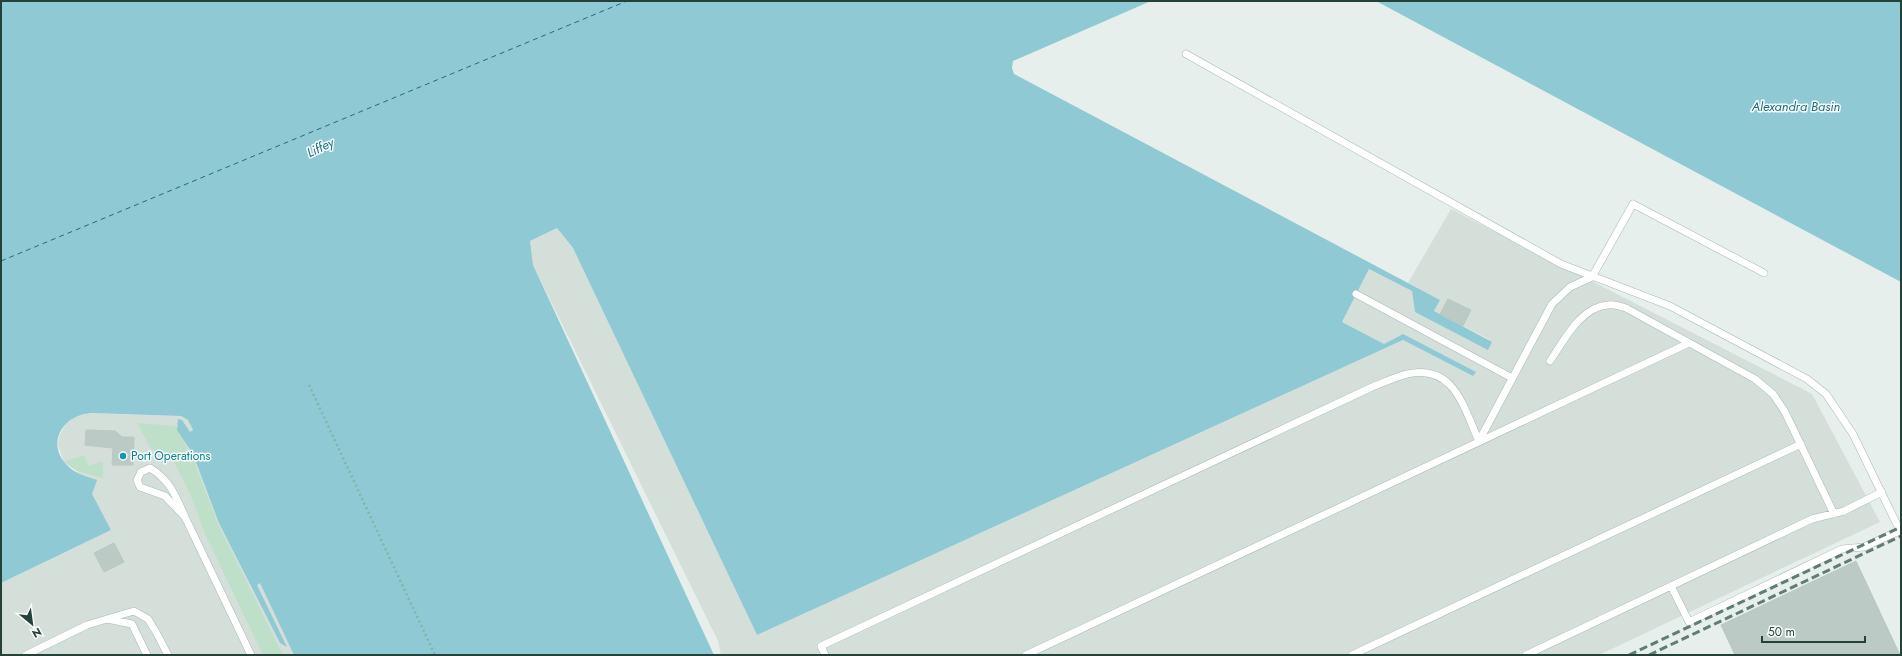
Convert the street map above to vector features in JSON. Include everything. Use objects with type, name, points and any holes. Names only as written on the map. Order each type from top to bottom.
[{"type":"lane","points":[[1186,54],[1561,264],[1670,306],[1807,379],[1826,394],[1853,434],[1901,531],[1864,546],[1842,549],[1689,622],[1671,586]]},
{"type":"lane","points":[[1479,441],[1552,304],[1570,287],[1592,277],[1633,204],[1764,273]]},
{"type":"lane","points":[[1356,294],[1512,378]]},
{"type":"lane","points":[[1550,361],[1576,324],[1596,308],[1607,305],[1626,308],[1755,379],[1773,394],[1785,412],[1834,514]]},
{"type":"lane","points":[[1026,655],[1689,343]]},
{"type":"lane","points":[[825,655],[821,646],[1372,387],[1406,374],[1423,372],[1441,376],[1453,387],[1479,441]]},
{"type":"lane","points":[[1352,655],[1801,444]]},
{"type":"lane","points":[[184,518],[165,496],[140,487],[137,480],[141,472],[150,468],[162,475],[175,494],[184,518],[251,655]]},
{"type":"lane","points":[[1526,655],[1812,520],[1844,511],[1882,492]]},
{"type":"lane","points":[[26,655],[87,625],[134,611],[148,619],[168,655]]},
{"type":"lane","points":[[107,619],[132,624],[147,655]]},
{"type":"path","points":[[309,385],[435,655]]},
{"type":"shaded area","points":[[1451,209],[1812,394],[1880,522],[1599,655],[721,655],[718,641],[533,265],[530,241],[557,228],[573,248],[757,635],[1403,340],[1473,376],[1403,334],[1384,344],[1342,322],[1369,269],[1412,291],[1415,312],[1492,341],[1434,311],[1440,300],[1408,283]]},
{"type":"shaded area","points":[[82,413],[181,416],[188,420],[224,494],[298,655],[1,655],[1,583],[111,530],[77,471],[64,462],[58,445],[59,437],[66,423],[74,416]]},
{"type":"green space","points":[[137,423],[176,426],[194,461],[218,524],[283,655],[263,655],[206,536],[190,494],[172,458],[151,449]]},
{"type":"green space","points":[[84,455],[89,466],[103,461],[103,478],[77,471],[64,462]]},
{"type":"water","name":"Liffey","points":[[1,1],[1151,1],[1013,61],[1012,68],[1014,74],[1440,300],[1434,311],[1492,342],[1488,350],[1415,312],[1412,291],[1369,269],[1342,322],[1384,344],[1403,334],[1476,372],[1473,376],[1403,340],[757,635],[573,248],[557,228],[530,241],[533,265],[714,655],[294,655],[260,583],[257,585],[287,647],[280,643],[219,523],[193,454],[177,430],[178,419],[182,420],[190,432],[193,430],[188,420],[181,416],[91,413],[80,415],[65,425],[60,433],[58,450],[62,459],[75,472],[97,480],[92,494],[111,530],[1,583]]},
{"type":"water","name":"Alexandra Basin","points":[[1376,1],[1901,1],[1901,282]]},
{"type":"building","points":[[1448,299],[1471,310],[1463,326],[1440,314]]},
{"type":"building","name":"Port Operations","points":[[86,430],[115,431],[122,437],[134,437],[133,465],[112,465],[113,448],[85,445]]},
{"type":"building","points":[[114,543],[124,562],[104,572],[94,553]]},
{"type":"building","points":[[1856,561],[1900,655],[1735,655],[1721,625]]},
{"type":"ferry route","points":[[1,261],[627,1]]},
{"type":"railway","points":[[1629,655],[1901,527]]},
{"type":"railway","points":[[1649,655],[1901,536]]},
{"type":"place","name":"Port Operations","points":[[123,456]]}]
